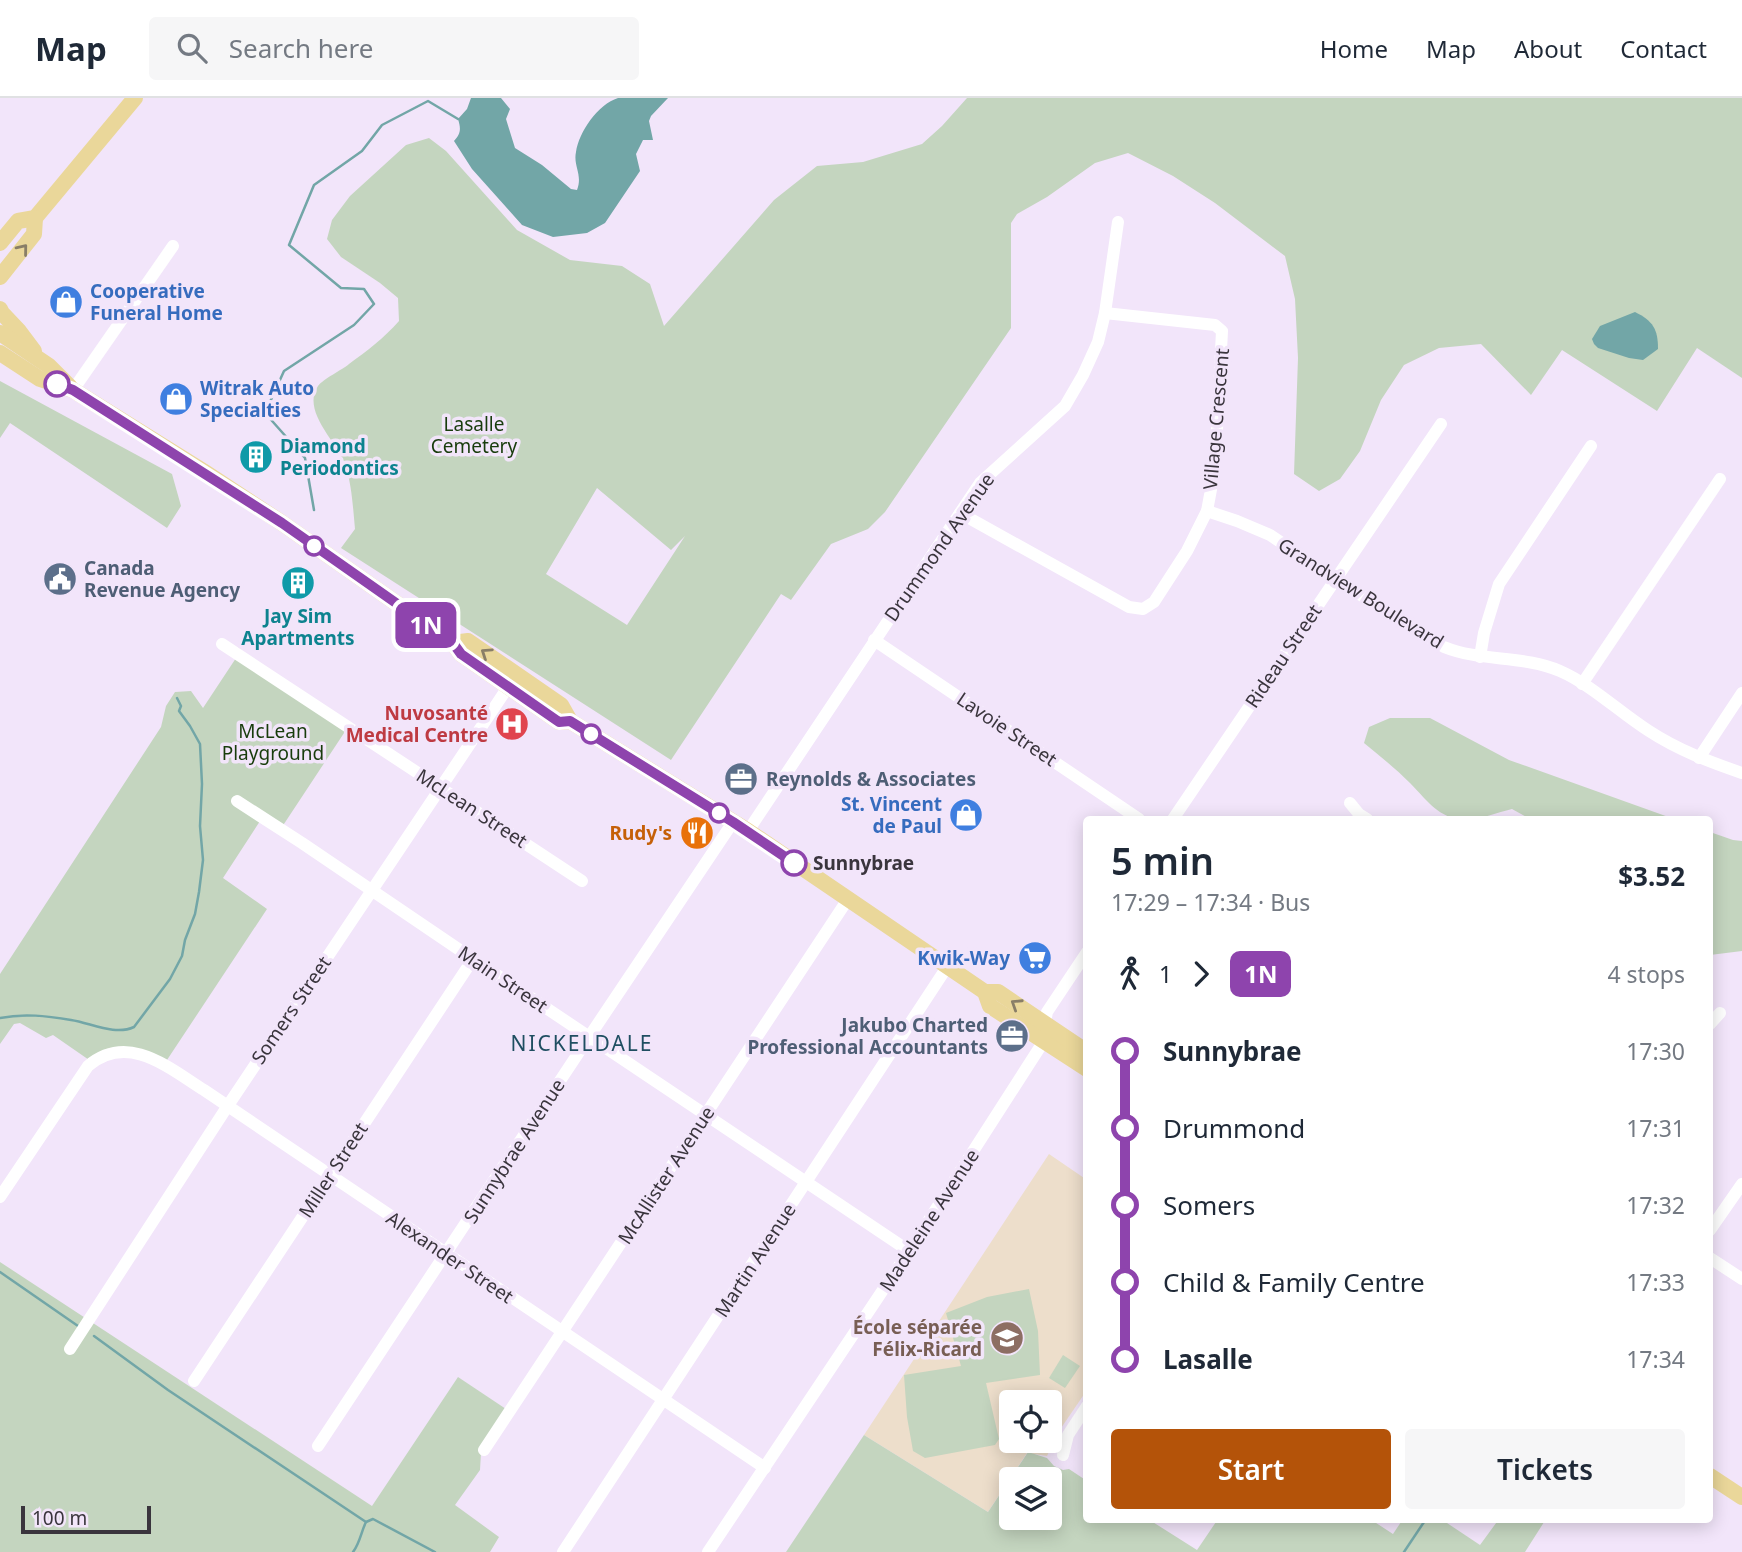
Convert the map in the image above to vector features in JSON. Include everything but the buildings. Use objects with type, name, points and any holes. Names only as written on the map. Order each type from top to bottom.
[{"type":"main road","points":[[0,278],[34,234],[35,218],[135,98]]},
{"type":"main road","points":[[0,243],[18,221],[35,218]]},
{"type":"main road","points":[[0,309],[19,331],[35,366]]},
{"type":"main road","points":[[0,333],[35,366]]},
{"type":"main road","points":[[0,353],[35,366]]},
{"type":"main road","points":[[0,364],[49,366],[73,390],[282,523],[453,643],[461,654],[512,681],[559,722],[570,721],[748,831],[985,992],[998,992],[1083,1049]]},
{"type":"main road","points":[[985,992],[990,1006],[1083,1066]]},
{"type":"main road","points":[[1713,1478],[1742,1497]]},
{"type":"street","name":"Drummond Avenue","points":[[748,831],[980,482],[1065,406],[1098,342],[1105,313],[1118,222]]},
{"type":"street","points":[[73,390],[173,246]]},
{"type":"street","name":"Village Crescent","points":[[960,513],[1129,607],[1143,609],[1154,602],[1187,551],[1207,512],[1215,468],[1222,331],[1215,326],[1105,313]]},
{"type":"street","name":"Rideau Street","points":[[1175,816],[1441,424]]},
{"type":"street","points":[[1480,657],[1499,583],[1591,446]]},
{"type":"street","points":[[1582,684],[1720,479]]},
{"type":"street","name":"Grandview Boulevard","points":[[1207,512],[1237,521],[1270,536],[1444,648],[1480,657],[1535,663],[1560,671],[1651,732],[1699,758],[1742,773]]},
{"type":"street","name":"Lavoie Street","points":[[874,640],[1135,816]]},
{"type":"street","name":"McLean Street","points":[[222,643],[582,881]]},
{"type":"street","name":"Somers Street","points":[[70,1349],[227,1107],[512,681]]},
{"type":"street","points":[[1699,758],[1742,694]]},
{"type":"street","name":"Main Street","points":[[237,801],[909,1251]]},
{"type":"street","points":[[1350,803],[1362,816]]},
{"type":"street","name":"Sunnybrae Avenue","points":[[318,1446],[733,822]]},
{"type":"street","name":"McAllister Avenue","points":[[484,1450],[848,899]]},
{"type":"street","points":[[1045,1023],[1047,1012],[1083,957]]},
{"type":"street","name":"Miller Street","points":[[194,1381],[473,959]]},
{"type":"street","name":"Martin Avenue","points":[[563,1552],[947,967]]},
{"type":"street","points":[[1713,1021],[1720,1013]]},
{"type":"street","name":"Madeleine Avenue","points":[[708,1552],[909,1251],[1040,1047],[1045,1023]]},
{"type":"street","name":"Alexander Street","points":[[0,1197],[88,1066],[96,1059],[108,1055],[133,1052],[161,1062],[765,1468]]},
{"type":"street","points":[[1713,1226],[1742,1184]]},
{"type":"street","points":[[1713,1260],[1742,1279]]},
{"type":"street","points":[[1063,1455],[1068,1435],[1083,1412]]},
{"type":"shaded area","points":[[471,98],[501,98],[510,109],[506,119],[515,148],[542,165],[571,189],[577,190],[579,180],[575,157],[578,144],[585,128],[597,112],[618,98],[668,98],[649,121],[653,140],[643,140],[636,154],[640,171],[605,223],[587,233],[553,237],[522,225],[472,169],[454,141],[460,131],[458,119],[467,109]]},
{"type":"shaded area","points":[[1635,312],[1653,326],[1658,349],[1643,360],[1598,348],[1594,344],[1592,339],[1600,326]]},
{"type":"shaded area","name":"École séparée Félix-Ricard","points":[[1049,1154],[1083,1177],[1083,1396],[1062,1427],[1062,1390],[999,1390],[999,1453],[1027,1453],[1018,1467],[999,1467],[999,1495],[988,1512],[864,1435]]},
{"type":"shaded area","name":"École séparée Félix-Ricard","points":[[1027,1453],[1048,1453],[1047,1456]]},
{"type":"green space","name":"Lasalle Cemetery","points":[[967,98],[1742,98],[1742,378],[1697,348],[1657,411],[1562,350],[1531,395],[1481,344],[1439,348],[1404,365],[1381,400],[1360,451],[1340,479],[1319,491],[1294,474],[1298,358],[1295,299],[1285,256],[1215,203],[1173,176],[1128,153],[1095,163],[1047,197],[1017,214],[1011,223],[1011,328],[885,512],[868,529],[831,544],[791,600],[781,594],[671,760],[341,548],[355,529],[351,488],[341,455],[317,416],[314,396],[320,383],[369,349],[399,321],[398,298],[341,257],[327,239],[332,220],[350,196],[406,145],[429,138],[446,151],[517,230],[570,260],[622,266],[650,284],[664,326],[774,200],[817,166],[863,162],[922,144]],"holes":[[[597,488],[671,550],[685,536],[627,625],[546,574]]]},
{"type":"green space","points":[[0,381],[172,474],[181,506],[167,528],[10,423],[0,438]]},
{"type":"green space","name":"McLean Playground","points":[[238,655],[348,727],[280,830],[262,818],[223,878],[267,909],[165,1063],[133,1051],[92,1062],[53,1035],[46,1038],[20,1023],[14,1024],[0,1044],[0,974],[161,727],[166,706],[175,692],[191,691],[203,708]]},
{"type":"green space","points":[[1390,718],[1430,718],[1509,760],[1666,816],[1525,816],[1512,809],[1488,816],[1448,816],[1431,805],[1364,743],[1369,727]]},
{"type":"green space","points":[[1713,833],[1742,841],[1742,951],[1713,955]]},
{"type":"green space","points":[[0,1262],[372,1506],[458,1377],[509,1411],[481,1453],[480,1470],[455,1505],[499,1537],[490,1552],[0,1552]]},
{"type":"green space","points":[[1029,1289],[1038,1331],[1040,1375],[986,1383],[999,1439],[995,1445],[925,1458],[913,1451],[904,1375],[961,1366],[946,1313],[987,1297]]},
{"type":"green space","points":[[1063,1355],[1080,1366],[1065,1388],[1049,1378]]},
{"type":"green space","points":[[864,1435],[988,1512],[999,1496],[999,1530],[1062,1530],[1062,1470],[1069,1469],[1083,1478],[1083,1523],[1154,1523],[1197,1550],[1215,1523],[1376,1523],[1393,1534],[1400,1523],[1447,1523],[1480,1545],[1496,1523],[1543,1523],[1525,1552],[786,1552]]},
{"type":"green space","points":[[1027,1453],[1047,1458],[1056,1467],[1018,1467]]},
{"type":"waterway","points":[[314,510],[305,458],[265,413],[284,371],[354,325],[374,304],[364,289],[341,288],[289,245],[314,185],[362,151],[382,125],[428,101],[458,119]]},
{"type":"waterway","points":[[0,1018],[44,1016],[111,1030],[127,1029],[134,1027],[170,979],[182,956],[195,914],[203,860],[200,826],[200,744],[179,711],[181,706],[177,698]]},
{"type":"waterway","points":[[0,1272],[78,1326]]},
{"type":"waterway","points":[[94,1336],[168,1390],[366,1522],[373,1519],[435,1552]]},
{"type":"waterway","points":[[353,1552],[366,1522]]},
{"type":"waterway","points":[[1404,1552],[1423,1523]]},
{"type":"bus line","name":"1N","points":[[57,384],[73,390],[282,523],[453,643],[461,654],[559,722],[570,721],[794,863]]},
{"type":"place","name":"Cooperative Funeral Home","points":[[66,302]]},
{"type":"place","name":"Witrak Auto Specialties","points":[[176,399]]},
{"type":"place","name":"Diamond Periodontics","points":[[256,457]]},
{"type":"place","name":"Canada Revenue Agency","points":[[60,579]]},
{"type":"place","name":"Jay Sim Apartments","points":[[298,583]]},
{"type":"place","name":"Nuvosanté Medical Centre","points":[[512,724]]},
{"type":"place","name":"Reynolds & Associates","points":[[741,779]]},
{"type":"place","name":"St. Vincent de Paul","points":[[966,815]]},
{"type":"place","name":"Rudy's","points":[[697,833]]},
{"type":"place","name":"Sunnybrae","points":[[794,863]]},
{"type":"place","name":"Kwik-Way","points":[[1035,958]]},
{"type":"place","name":"Jakubo Charted Professional Accountants","points":[[1012,1036]]},
{"type":"place","name":"École séparée Félix-Ricard","points":[[1007,1338]]},
{"type":"district","name":"NICKELDALE","points":[[582,1044]]}]
